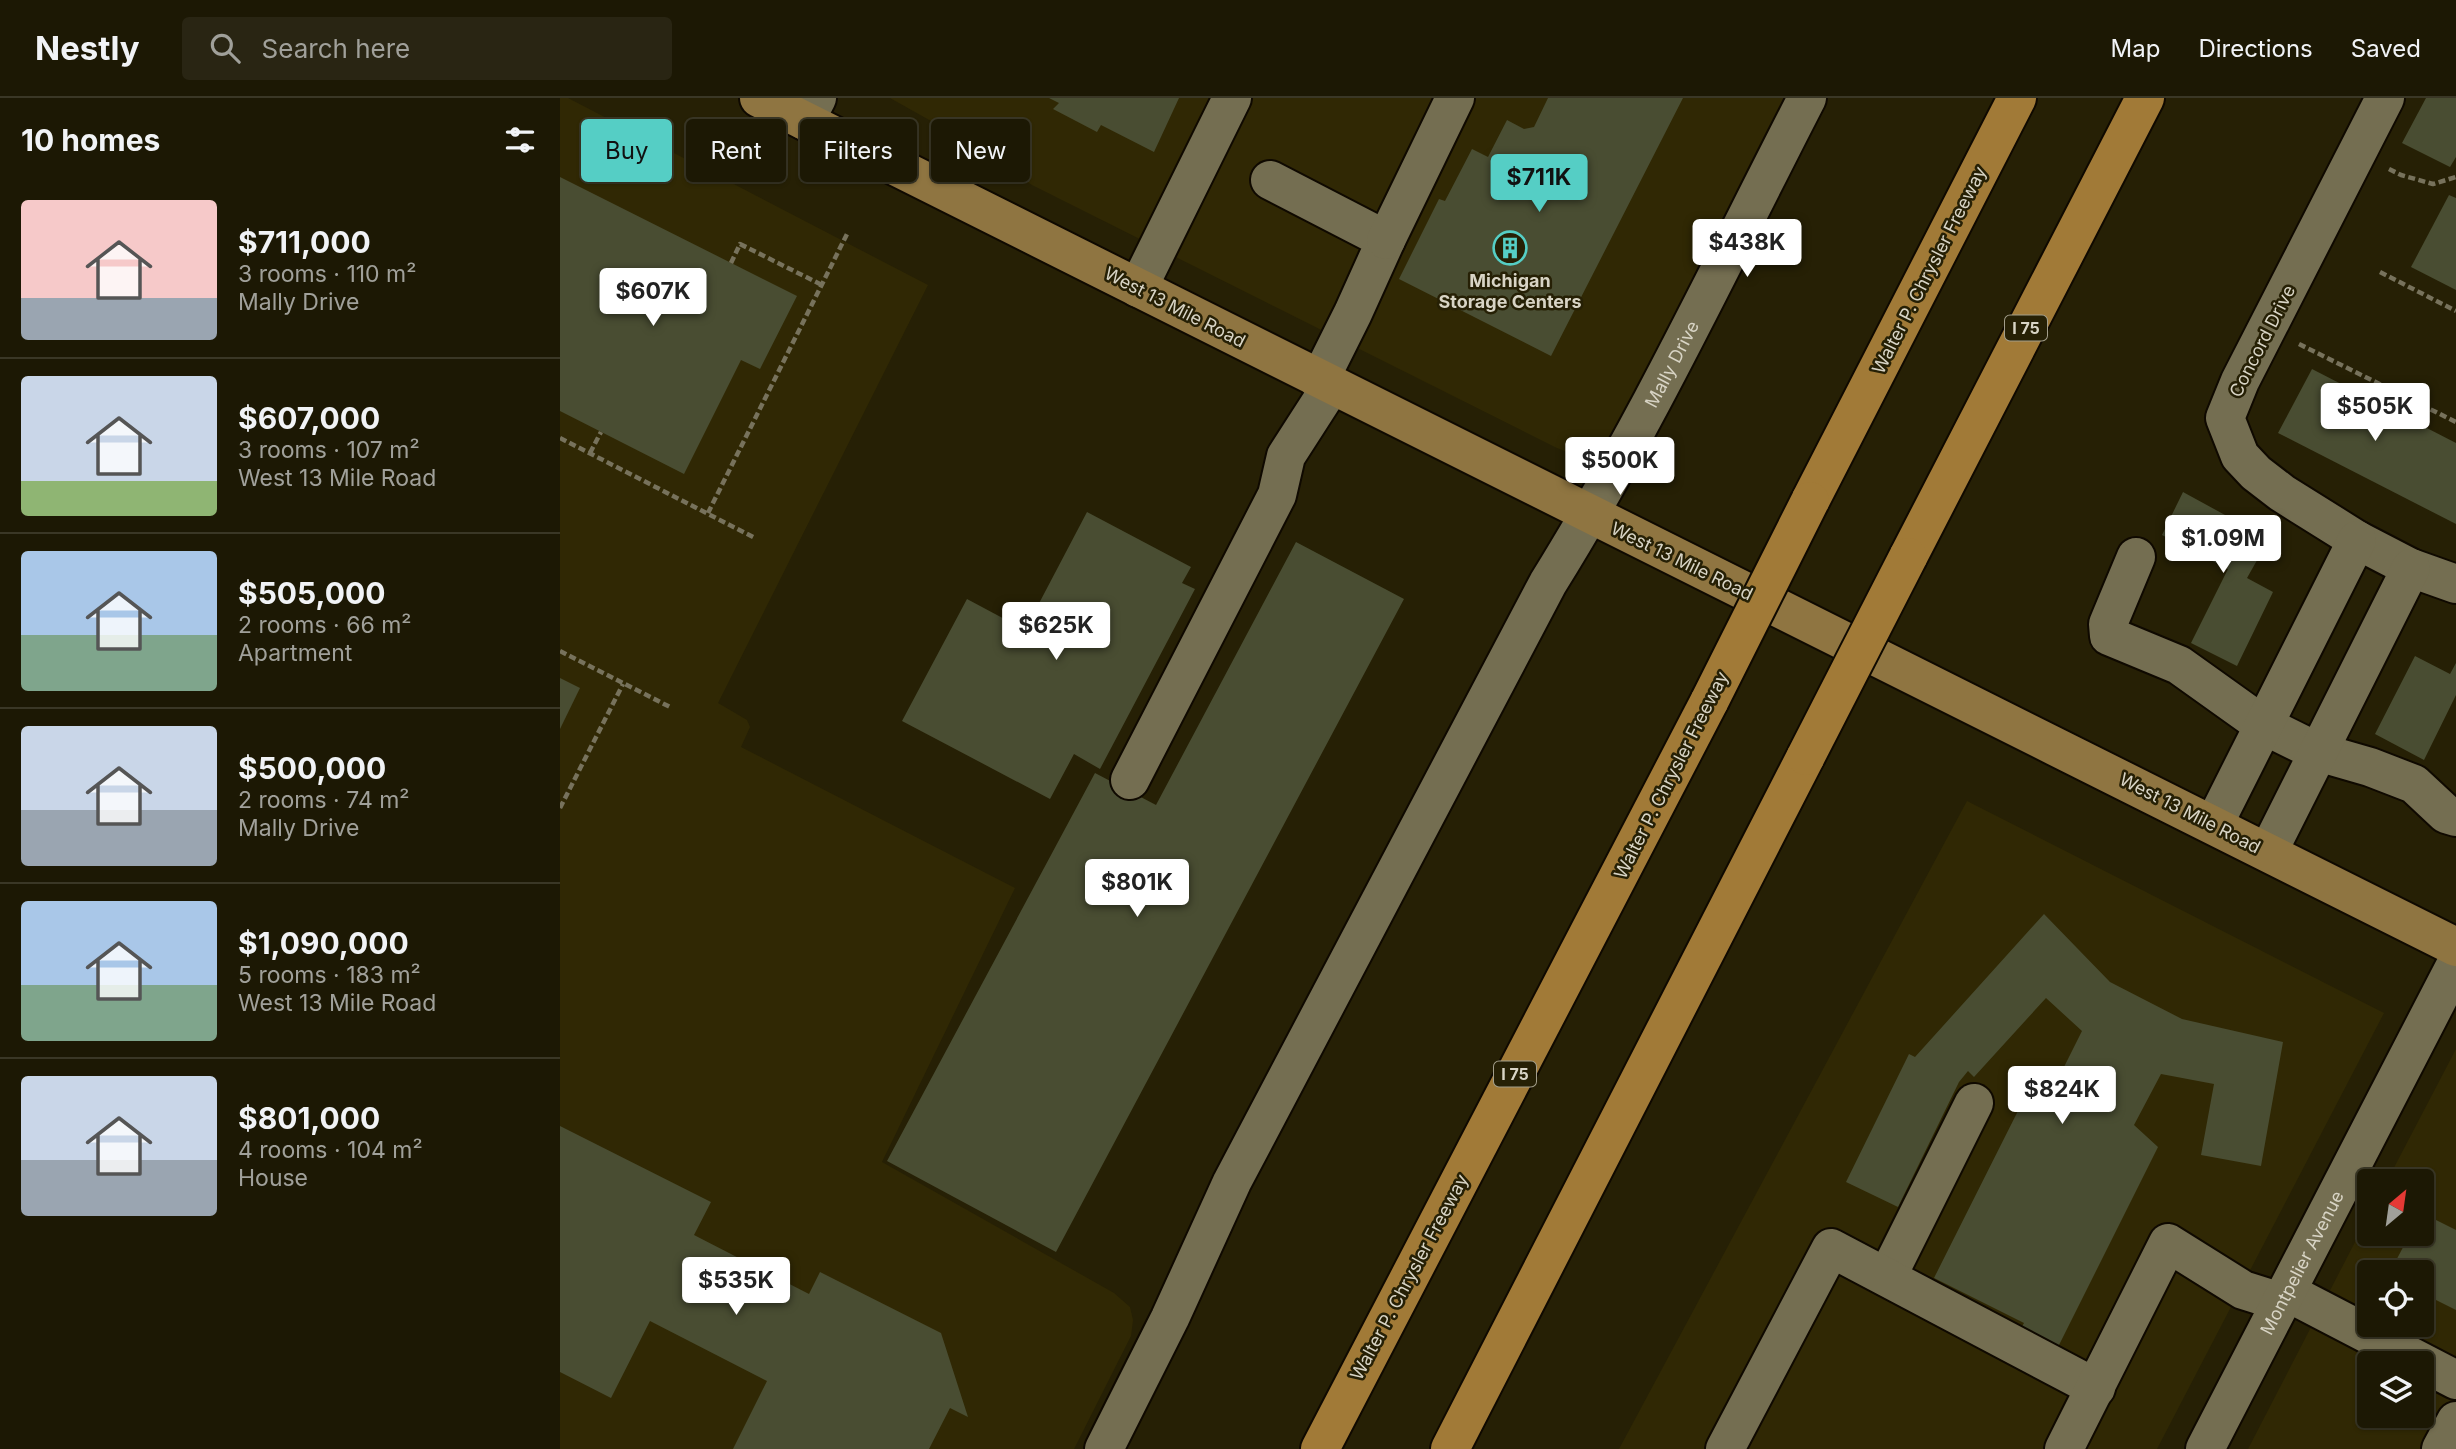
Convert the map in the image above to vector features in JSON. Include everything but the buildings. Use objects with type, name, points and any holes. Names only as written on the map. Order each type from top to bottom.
[{"type":"highway","name":"Walter P. Chrysler Freeway","points":[[1320,1449],[1710,700],[2017,98]]},
{"type":"highway","name":"I 75","points":[[1451,1449],[2145,98]]},
{"type":"main road","name":"West 13 Mile Road","points":[[759,98],[811,110],[1138,288],[2456,947]]},
{"type":"street","points":[[1138,288],[1232,98]]},
{"type":"street","points":[[1130,780],[1276,495],[1286,456],[1325,383],[1385,240],[1455,98]]},
{"type":"street","name":"Mally Drive","points":[[1104,1449],[1170,1318],[1232,1182],[1548,583],[1590,515],[1807,98]]},
{"type":"street","name":"Concord Drive","points":[[2385,98],[2239,381],[2225,418],[2240,456],[2256,473],[2282,493],[2357,540],[2411,568],[2456,584]]},
{"type":"street","points":[[1270,180],[1385,240]]},
{"type":"street","points":[[2214,824],[2357,540]]},
{"type":"street","points":[[2136,557],[2108,624],[2109,636],[2179,665],[2263,725],[2318,752],[2370,767],[2414,784],[2446,814],[2456,817]]},
{"type":"street","points":[[2268,852],[2411,568]]},
{"type":"street","name":"Montpelier Avenue","points":[[2205,1449],[2456,964]]},
{"type":"street","points":[[1887,1277],[1974,1103]]},
{"type":"street","points":[[2064,1449],[2168,1243],[2243,1290],[2284,1297],[2456,1380]]},
{"type":"street","points":[[1725,1449],[1831,1248],[2096,1388]]},
{"type":"street","points":[[2441,1449],[2456,1421]]},
{"type":"path","points":[[2357,152],[2401,175],[2433,184],[2456,177]]},
{"type":"path","points":[[708,513],[848,232]]},
{"type":"path","points":[[731,263],[740,244],[822,285]]},
{"type":"path","points":[[2380,272],[2456,311]]},
{"type":"path","points":[[2267,328],[2456,422]]},
{"type":"path","points":[[590,453],[601,432]]},
{"type":"path","points":[[560,438],[755,538]]},
{"type":"path","points":[[560,652],[672,708]]},
{"type":"path","points":[[560,808],[623,684]]},
{"type":"shaded area","points":[[560,98],[568,98],[608,119],[581,119],[581,182],[672,182],[672,152],[686,159],[686,182],[730,182],[928,285],[718,703],[747,720],[750,727],[741,747],[1015,888],[882,1162],[1114,1293],[1130,1307],[1133,1320],[1131,1336],[1074,1449],[560,1449]]},
{"type":"shaded area","points":[[890,98],[1785,98],[1633,396],[1604,445],[1588,456],[1574,455],[1557,448],[1032,185],[1027,182],[1030,182],[1030,119],[931,121]]},
{"type":"shaded area","points":[[1967,801],[2384,1013],[2157,1449],[1619,1449]]},
{"type":"shaded area","points":[[2456,1049],[2456,1449],[2248,1449],[2357,1238],[2357,1246],[2434,1246],[2434,1169],[2393,1169]]},
{"type":"place","name":"Michigan Storage Centers","points":[[1510,248]]}]
